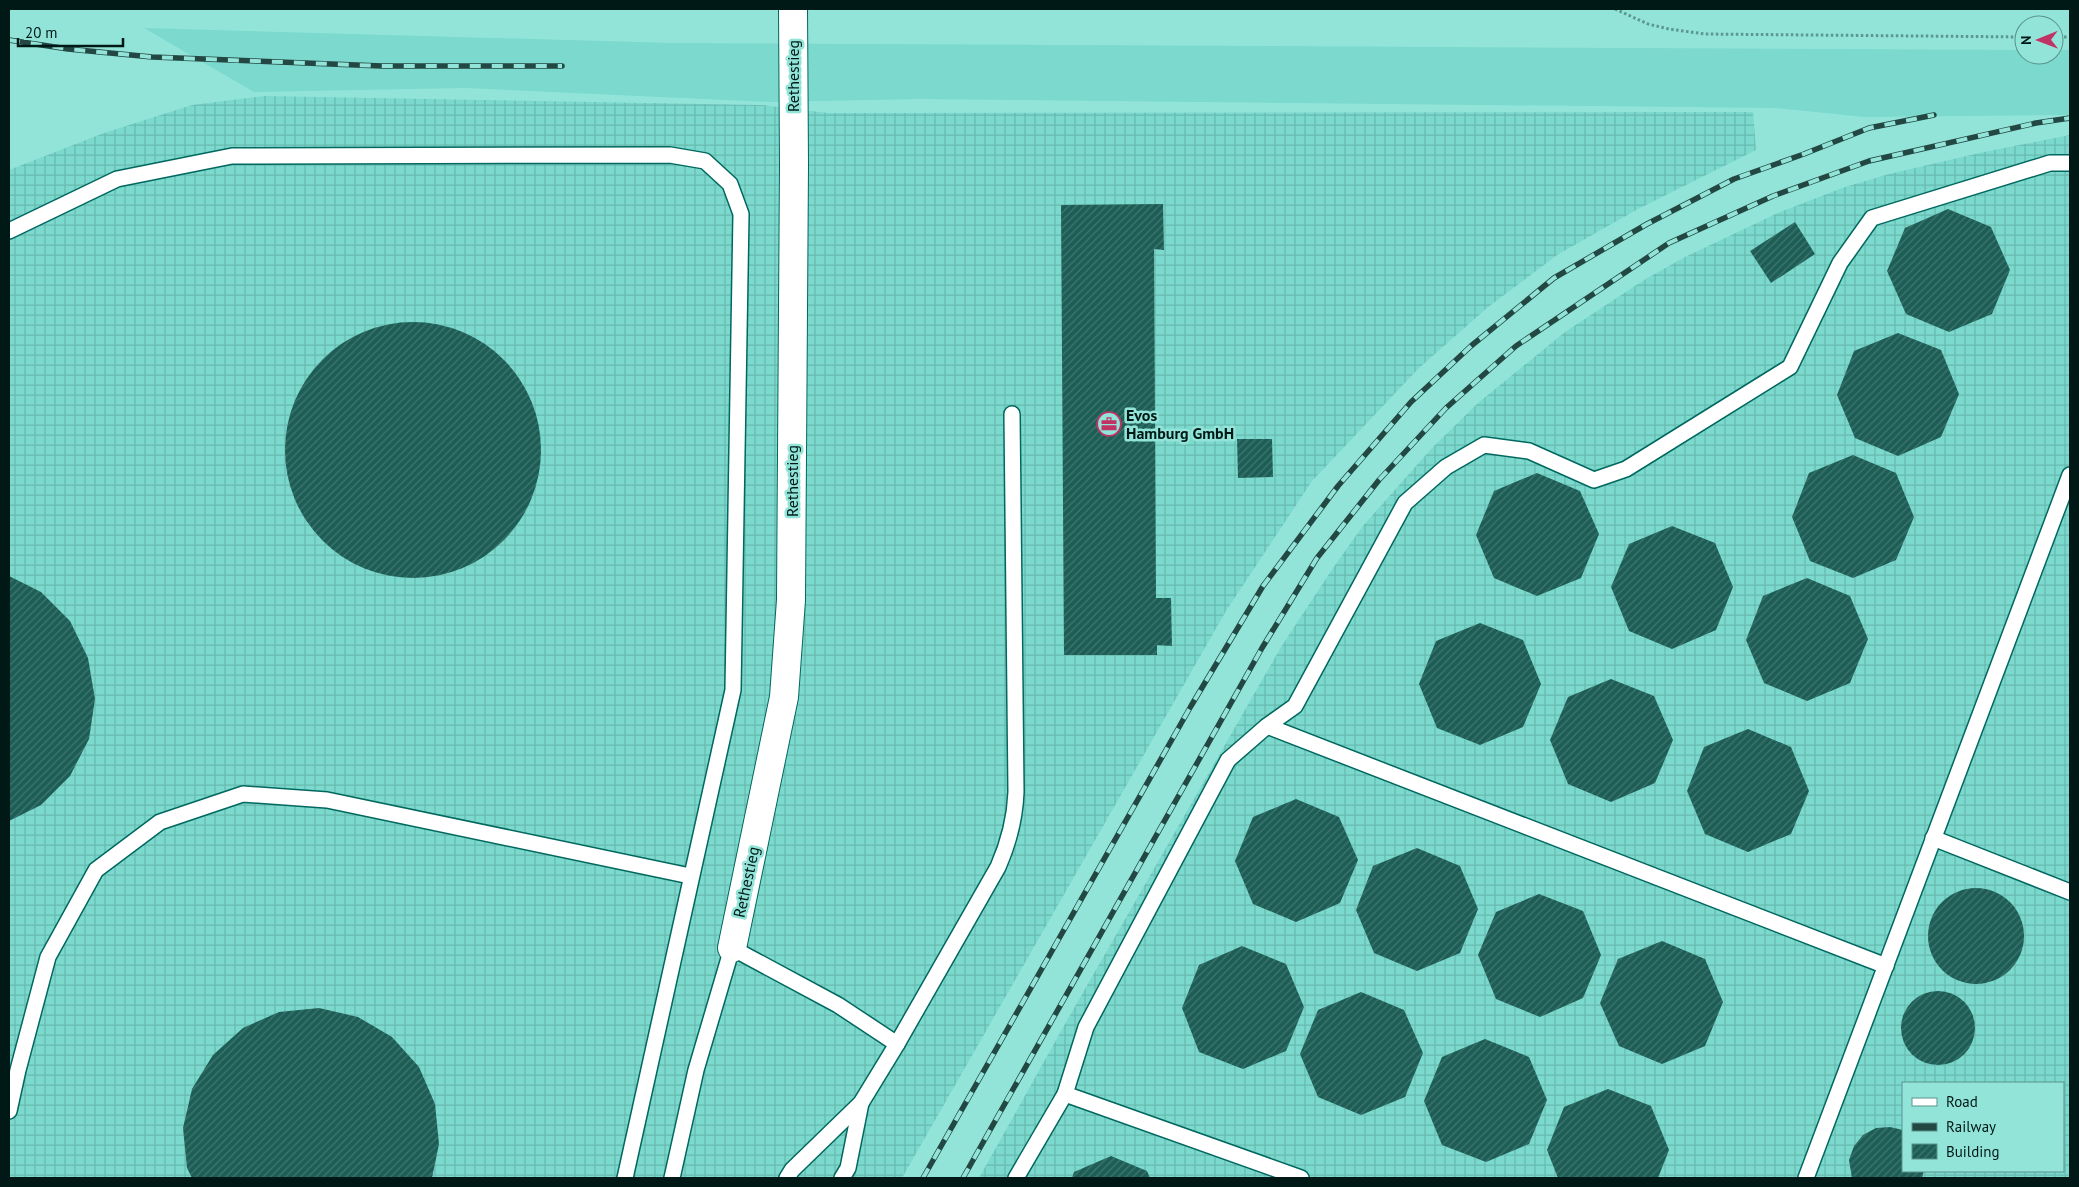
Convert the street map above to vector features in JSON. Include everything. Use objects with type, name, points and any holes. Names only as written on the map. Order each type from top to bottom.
[{"type":"street","name":"Rethestieg","points":[[732,948],[784,697],[792,600],[793,9]]},
{"type":"lane","points":[[9,231],[117,179],[232,156],[670,155],[705,161],[730,184],[740,214],[732,690],[625,1178]]},
{"type":"lane","points":[[1016,1178],[1066,1094],[1086,1026],[1228,760],[1267,726],[1295,706],[1406,503],[1446,467],[1484,445],[1529,451],[1594,480],[1626,469],[1790,367],[1840,263],[1872,218],[2050,163],[2070,163]]},
{"type":"lane","points":[[787,1178],[792,1170],[861,1103],[897,1044],[998,867],[1006,847],[1015,814],[1012,414]]},
{"type":"lane","points":[[1806,1178],[1933,838],[2065,505],[2070,474]]},
{"type":"lane","points":[[1267,726],[1886,966]]},
{"type":"lane","points":[[9,1111],[13,1069],[48,957],[96,870],[160,822],[243,794],[327,800],[690,876]]},
{"type":"lane","points":[[1933,838],[2070,892]]},
{"type":"lane","points":[[672,1178],[696,1070],[732,948],[838,1005],[897,1044]]},
{"type":"lane","points":[[1066,1094],[1301,1178]]},
{"type":"lane","points":[[842,1178],[848,1168],[861,1103]]},
{"type":"path","points":[[1615,9],[1648,24],[1705,34],[2014,37]]},
{"type":"shaded area","points":[[144,28],[671,43],[2014,50],[2014,65],[2064,65],[2064,50],[2070,50],[2070,115],[1865,117],[1776,108],[918,99],[772,102],[465,88],[254,92]]},
{"type":"shaded area","points":[[265,96],[762,105],[828,113],[1753,112],[1756,150],[1638,209],[1557,255],[1487,308],[1419,368],[1312,481],[1226,611],[902,1178],[9,1178],[9,170],[104,133],[192,105]]},
{"type":"shaded area","points":[[2070,135],[2070,1178],[979,1178],[1281,647],[1362,527],[1432,448],[1478,403],[1565,332],[1644,280],[1685,257],[1780,212],[1845,187],[1889,174]]},
{"type":"building","name":"Evos Hamburg GmbH","points":[[1163,204],[1164,250],[1154,249],[1156,598],[1171,598],[1172,646],[1157,645],[1157,655],[1064,655],[1061,205]]},
{"type":"building","points":[[1948,209],[1991,227],[2010,270],[1992,314],[1949,332],[1906,314],[1887,271],[1905,228]]},
{"type":"building","points":[[1795,222],[1815,254],[1771,283],[1750,251]]},
{"type":"building","points":[[413,322],[450,328],[473,337],[494,351],[512,369],[531,401],[538,425],[541,450],[535,487],[526,510],[512,531],[494,549],[462,568],[438,575],[413,578],[376,572],[353,563],[332,549],[314,531],[295,499],[288,475],[285,450],[291,413],[300,390],[314,369],[332,351],[364,332],[388,325]]},
{"type":"building","points":[[1898,333],[1941,350],[1959,394],[1941,437],[1898,456],[1855,438],[1837,395],[1854,351]]},
{"type":"building","points":[[1237,439],[1272,439],[1273,477],[1238,478]]},
{"type":"building","points":[[1853,455],[1896,473],[1914,517],[1896,560],[1853,578],[1810,561],[1792,517],[1809,473]]},
{"type":"building","points":[[1537,473],[1580,491],[1599,534],[1581,578],[1537,596],[1494,578],[1476,535],[1494,491]]},
{"type":"building","points":[[1672,526],[1715,543],[1733,587],[1716,630],[1672,649],[1629,631],[1611,587],[1629,544]]},
{"type":"building","points":[[9,576],[41,592],[70,621],[88,658],[95,699],[89,739],[70,776],[41,805],[9,821]]},
{"type":"building","points":[[1807,578],[1850,596],[1868,639],[1850,683],[1807,701],[1764,683],[1746,640],[1763,596]]},
{"type":"building","points":[[1480,623],[1523,640],[1541,684],[1523,727],[1480,745],[1437,728],[1419,684],[1436,641]]},
{"type":"building","points":[[1611,679],[1654,696],[1673,740],[1655,783],[1611,802],[1568,784],[1550,740],[1568,697]]},
{"type":"building","points":[[1748,729],[1791,747],[1809,791],[1791,834],[1748,852],[1705,834],[1687,791],[1704,747]]},
{"type":"building","points":[[1296,799],[1339,817],[1358,860],[1340,903],[1296,922],[1253,904],[1235,861],[1253,817]]},
{"type":"building","points":[[1417,848],[1460,866],[1478,909],[1460,953],[1417,971],[1374,953],[1356,910],[1373,866]]},
{"type":"building","points":[[1976,888],[1995,891],[2010,902],[2021,917],[2024,936],[2021,955],[2010,970],[1995,981],[1976,984],[1957,981],[1942,970],[1931,955],[1928,936],[1931,917],[1942,902],[1957,891]]},
{"type":"building","points":[[1539,894],[1583,911],[1601,955],[1583,998],[1540,1017],[1496,999],[1478,955],[1496,912]]},
{"type":"building","points":[[1662,941],[1705,959],[1723,1002],[1705,1046],[1662,1064],[1619,1046],[1600,1003],[1618,959]]},
{"type":"building","points":[[1242,946],[1286,964],[1304,1007],[1286,1051],[1243,1069],[1199,1052],[1182,1008],[1199,965]]},
{"type":"building","points":[[1931,991],[1945,991],[1959,997],[1969,1007],[1975,1021],[1975,1035],[1969,1049],[1959,1059],[1945,1065],[1931,1065],[1917,1059],[1907,1049],[1901,1035],[1901,1021],[1907,1007],[1917,997]]},
{"type":"building","points":[[1361,992],[1404,1010],[1423,1053],[1405,1097],[1361,1115],[1318,1097],[1300,1054],[1318,1010]]},
{"type":"building","points":[[319,1008],[358,1017],[392,1037],[419,1067],[435,1104],[439,1144],[432,1178],[192,1178],[187,1168],[183,1128],[192,1089],[213,1055],[243,1028],[279,1012]]},
{"type":"building","points":[[1485,1039],[1529,1057],[1547,1100],[1529,1144],[1486,1162],[1442,1145],[1424,1101],[1442,1057]]},
{"type":"building","points":[[1608,1089],[1651,1106],[1669,1150],[1658,1178],[1558,1178],[1547,1150],[1564,1107]]},
{"type":"building","points":[[1890,1127],[1902,1130],[1902,1172],[1924,1172],[1922,1178],[1852,1178],[1849,1160],[1854,1146],[1863,1135],[1876,1128]]},
{"type":"building","points":[[1111,1156],[1147,1171],[1150,1178],[1072,1178],[1074,1172]]},
{"type":"railway","points":[[9,40],[68,49],[152,57],[382,66],[562,66]]},
{"type":"railway","points":[[923,1178],[1191,706],[1263,586],[1338,486],[1411,402],[1471,346],[1554,278],[1647,224],[1734,179],[1869,128],[1934,115]]},
{"type":"railway","points":[[963,1178],[1262,648],[1317,558],[1379,480],[1446,408],[1516,346],[1669,243],[1773,196],[1869,161],[2036,123],[2070,118]]},
{"type":"place","name":"Evos Hamburg GmbH","points":[[1109,424]]}]
